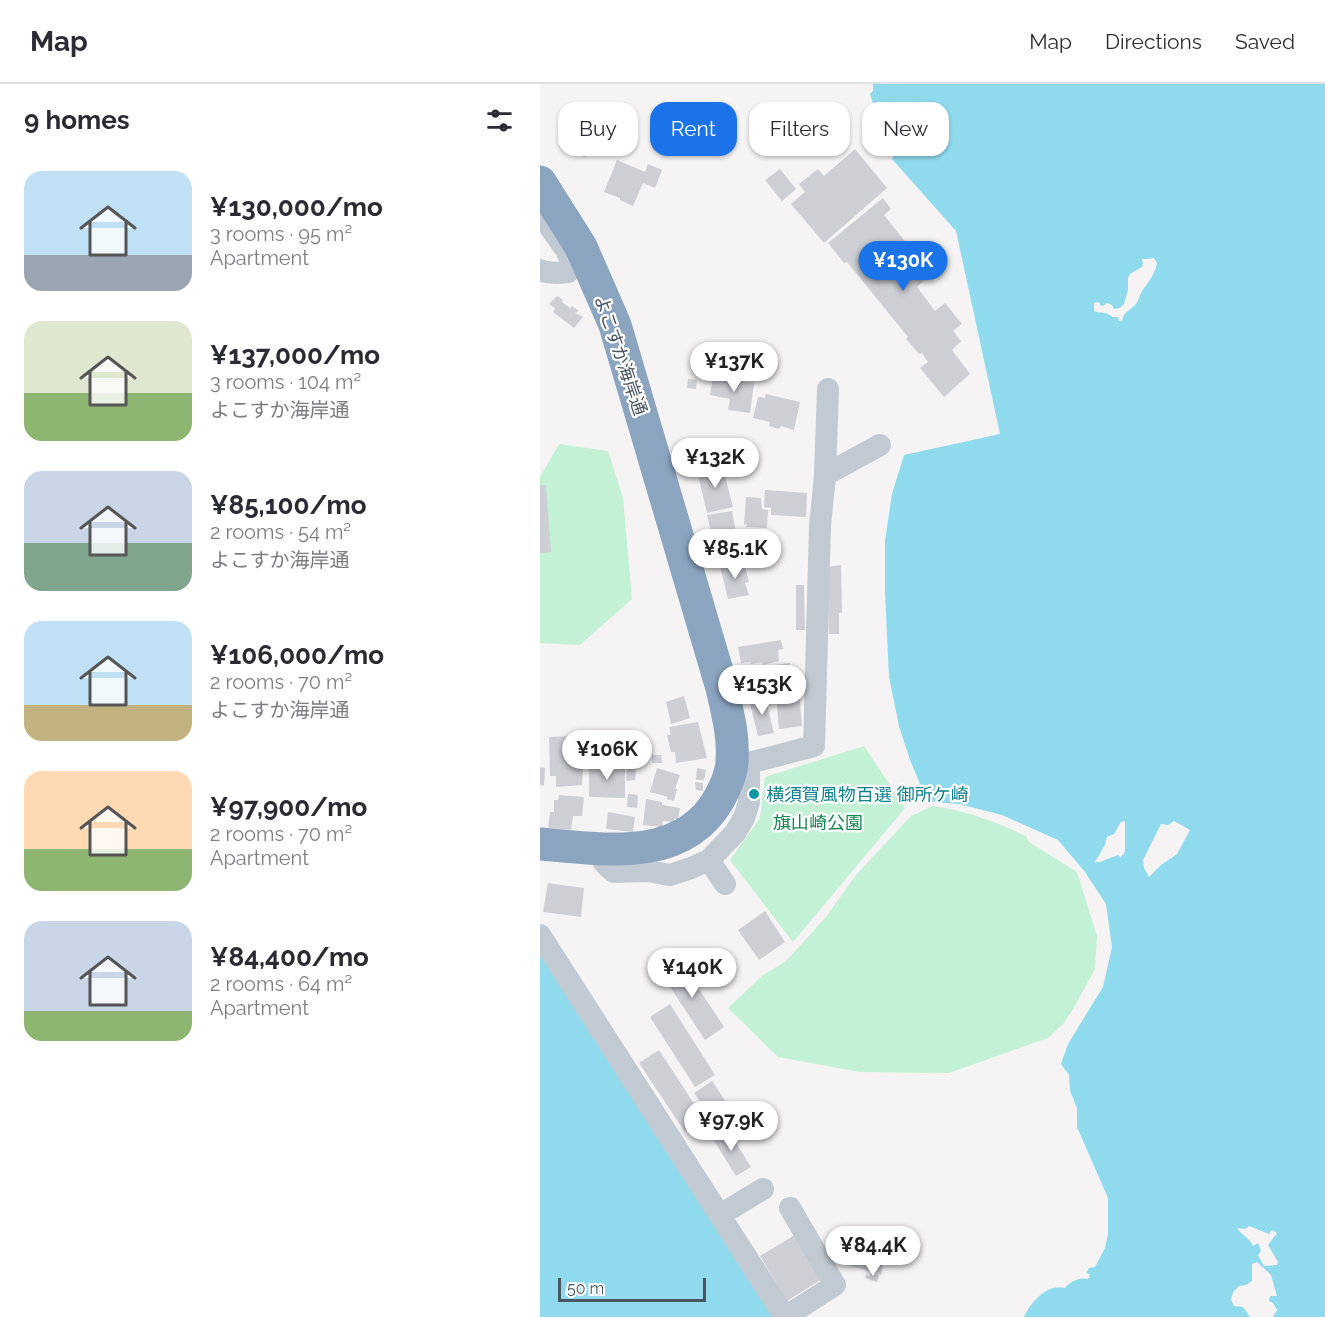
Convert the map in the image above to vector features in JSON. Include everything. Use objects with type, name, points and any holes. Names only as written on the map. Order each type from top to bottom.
[{"type":"highway","name":"よこすか海岸通","points":[[540,182],[581,247],[615,325],[722,688],[730,729],[741,763],[712,811],[687,833],[673,840],[626,849],[540,844]]},
{"type":"street","points":[[540,213],[566,250],[572,263],[568,272],[540,270]]},
{"type":"street","points":[[602,849],[601,857],[604,864],[614,872],[648,871],[670,875],[709,860],[735,833],[744,819],[749,802],[741,763],[814,746],[820,526],[825,475],[828,389]]},
{"type":"street","points":[[825,475],[880,445]]},
{"type":"street","points":[[709,860],[725,884]]},
{"type":"street","points":[[540,935],[785,1317],[835,1285],[790,1208]]},
{"type":"street","points":[[720,1215],[763,1189]]},
{"type":"green space","points":[[559,444],[608,451],[623,498],[632,599],[580,645],[540,643],[540,477]]},
{"type":"green space","name":"旗山崎公園","points":[[864,746],[905,808],[793,942],[730,860],[760,818],[765,777]]},
{"type":"green space","points":[[932,806],[992,821],[1026,836],[1029,842],[1077,872],[1097,936],[1095,969],[1073,1009],[1064,1023],[1048,1038],[949,1073],[860,1072],[778,1057],[728,1008],[762,976],[786,961],[826,917],[856,875],[911,816]]},
{"type":"water","points":[[873,84],[1325,84],[1325,1317],[1273,1317],[1277,1310],[1269,1301],[1270,1296],[1277,1296],[1271,1275],[1257,1262],[1252,1264],[1252,1281],[1239,1286],[1233,1292],[1231,1300],[1234,1306],[1243,1307],[1250,1317],[1024,1317],[1035,1300],[1046,1291],[1058,1287],[1065,1288],[1075,1280],[1089,1278],[1090,1274],[1086,1273],[1089,1268],[1095,1267],[1105,1248],[1108,1234],[1108,1198],[1077,1127],[1077,1108],[1070,1091],[1069,1075],[1061,1064],[1068,1044],[1103,987],[1112,947],[1106,904],[1085,872],[1058,840],[1002,815],[959,804],[933,802],[920,784],[899,726],[889,677],[885,541],[892,494],[904,455],[1000,434],[956,231],[892,159],[893,156],[949,156],[949,102],[873,102],[870,94],[873,91]],"holes":[[[1154,258],[1157,263],[1150,279],[1136,303],[1125,313],[1122,321],[1119,321],[1118,317],[1094,311],[1094,303],[1097,302],[1103,306],[1107,303],[1112,305],[1114,309],[1120,308],[1124,304],[1130,274],[1142,267],[1142,259]],[[1125,821],[1123,855],[1095,862],[1107,837],[1114,834],[1121,822]],[[1174,821],[1190,830],[1177,854],[1149,877],[1143,860],[1161,824],[1168,825]],[[1249,1226],[1269,1234],[1272,1230],[1277,1233],[1268,1245],[1278,1262],[1277,1265],[1264,1266],[1258,1255],[1261,1251],[1258,1243],[1253,1246],[1237,1228],[1245,1229]]]},
{"type":"water","points":[[540,952],[778,1317],[540,1317]]},
{"type":"building","points":[[855,149],[887,188],[824,243],[791,204],[805,192],[799,184],[818,169],[824,176],[847,156],[850,156]]},
{"type":"building","points":[[617,160],[645,172],[648,164],[662,170],[655,188],[643,183],[633,206],[604,192]]},
{"type":"building","points":[[780,169],[796,189],[782,201],[765,180]]},
{"type":"building","points":[[883,198],[891,209],[884,215],[931,274],[917,287],[935,311],[945,303],[962,324],[953,331],[961,341],[952,350],[970,374],[944,397],[920,368],[928,362],[922,353],[919,354],[906,339],[908,337],[847,262],[844,263],[828,243]]},
{"type":"building","points":[[557,296],[570,308],[572,306],[579,311],[575,313],[583,317],[574,328],[553,312],[555,308],[549,304]]},
{"type":"building","points":[[713,377],[754,383],[750,413],[728,410],[730,399],[710,395]]},
{"type":"building","points":[[688,379],[697,380],[696,389],[687,388]]},
{"type":"building","points":[[766,394],[800,402],[794,430],[781,426],[779,429],[769,426],[770,422],[753,418],[758,397],[765,398]]},
{"type":"building","points":[[722,464],[733,507],[707,513],[697,471]]},
{"type":"building","points":[[540,485],[546,485],[551,552],[540,553]]},
{"type":"building","points":[[765,490],[807,493],[806,517],[771,515],[771,508],[764,507]]},
{"type":"building","points":[[746,497],[761,498],[762,509],[768,510],[767,528],[744,525]]},
{"type":"building","points":[[732,511],[736,533],[713,539],[707,515]]},
{"type":"building","points":[[736,562],[736,565],[744,563],[749,582],[745,583],[749,595],[728,599],[720,566]]},
{"type":"building","points":[[841,565],[842,613],[839,613],[839,634],[829,634],[827,567]]},
{"type":"building","points":[[796,585],[804,585],[805,630],[796,630]]},
{"type":"building","points":[[781,640],[783,649],[778,650],[779,661],[763,665],[762,662],[741,663],[738,647]]},
{"type":"building","points":[[790,663],[793,686],[763,691],[759,667]]},
{"type":"building","points":[[799,691],[802,726],[779,729],[776,693]]},
{"type":"building","points":[[684,696],[690,718],[671,724],[666,702]]},
{"type":"building","points":[[765,697],[774,733],[758,736],[749,700]]},
{"type":"building","points":[[698,722],[707,758],[676,763],[675,752],[671,752],[667,735],[671,735],[669,727]]},
{"type":"building","points":[[572,736],[572,765],[583,764],[582,785],[556,787],[556,776],[550,776],[549,737]]},
{"type":"building","points":[[652,755],[661,755],[662,763],[652,763]]},
{"type":"building","points":[[625,764],[625,798],[589,797],[589,765]]},
{"type":"building","points":[[540,767],[545,768],[544,786],[540,785]]},
{"type":"building","points":[[627,768],[636,768],[635,780],[626,781]]},
{"type":"building","points":[[657,768],[680,775],[674,801],[650,792]]},
{"type":"building","points":[[697,768],[706,770],[704,780],[696,780]]},
{"type":"building","points":[[695,782],[703,783],[703,791],[696,790]]},
{"type":"building","points":[[628,794],[638,795],[637,808],[627,807]]},
{"type":"building","points":[[559,795],[584,797],[582,816],[573,816],[571,830],[548,828],[550,812],[554,812],[554,800],[558,800]]},
{"type":"building","points":[[646,799],[680,808],[678,819],[674,819],[674,822],[663,821],[662,827],[643,825]]},
{"type":"building","points":[[608,812],[635,817],[633,832],[606,829]]},
{"type":"building","points":[[548,883],[584,888],[581,917],[543,912]]},
{"type":"building","points":[[765,911],[785,942],[759,960],[738,930]]},
{"type":"building","points":[[678,957],[724,1027],[705,1040],[659,970]]},
{"type":"building","points":[[670,1004],[715,1075],[695,1087],[650,1017]]},
{"type":"building","points":[[659,1050],[704,1119],[685,1132],[639,1063]]},
{"type":"building","points":[[712,1081],[728,1105],[710,1116],[694,1093]]},
{"type":"building","points":[[726,1127],[751,1167],[736,1176],[711,1136]]},
{"type":"building","points":[[884,1226],[891,1228],[883,1255],[875,1251]]},
{"type":"building","points":[[795,1235],[822,1279],[787,1301],[760,1256]]},
{"type":"building","points":[[833,1244],[884,1260],[881,1275],[828,1259]]},
{"type":"building","points":[[871,1273],[879,1275],[877,1282],[865,1278]]},
{"type":"place","name":"横須賀風物百選 御所ケ崎","points":[[754,794]]}]
